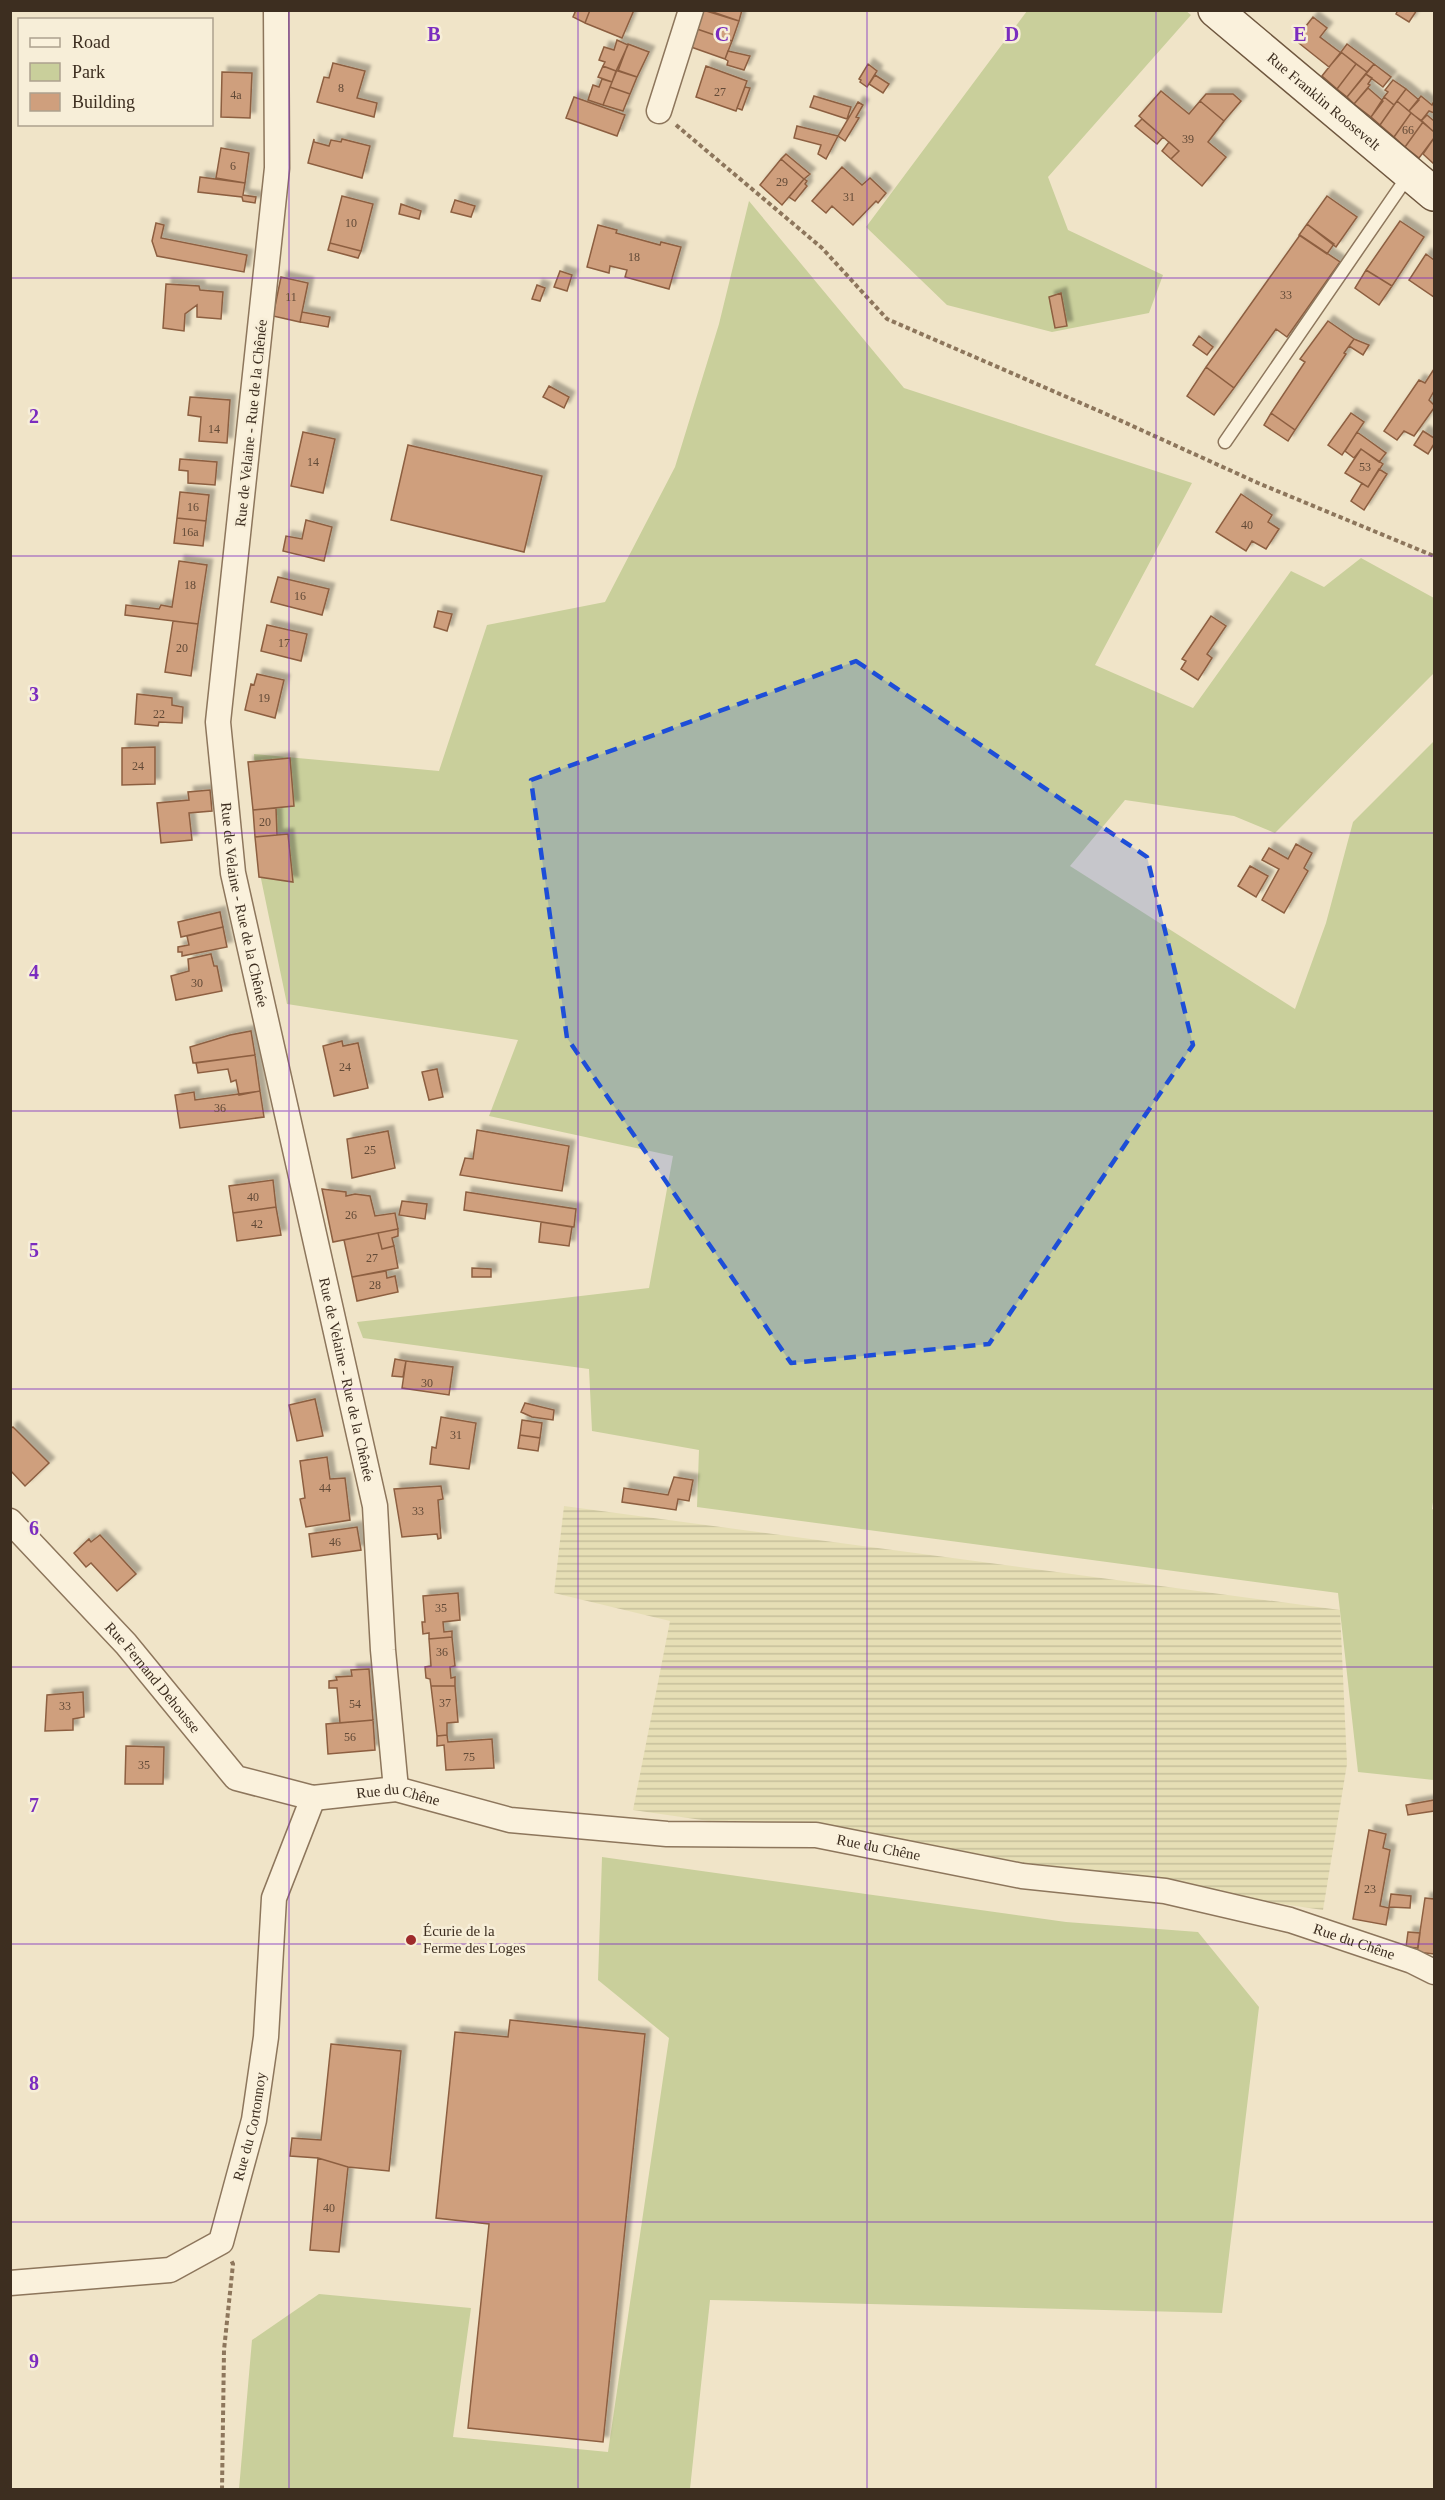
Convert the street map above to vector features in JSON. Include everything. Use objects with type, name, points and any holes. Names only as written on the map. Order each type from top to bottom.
[{"type":"main road","name":"Rue Franklin Roosevelt","points":[[1215,10],[1434,194]]},
{"type":"street","name":"Rue de Velaine - Rue de la Chênée","points":[[276,10],[277,168],[218,722],[233,873],[375,1506],[383,1650],[396,1789]]},
{"type":"street","points":[[659,111],[691,10]]},
{"type":"street","name":"Rue Fernand Dehousse","points":[[10,1521],[126,1644],[236,1778],[313,1798]]},
{"type":"street","name":"Rue du Chêne","points":[[313,1798],[396,1789],[510,1820],[667,1834],[816,1835],[1022,1876],[1165,1892],[1290,1920],[1412,1961],[1434,1972]]},
{"type":"street","name":"Rue du Cortonnoy","points":[[221,2241],[254,2120],[266,2037],[274,1898],[313,1798]]},
{"type":"street","points":[[10,2283],[170,2270],[221,2241]]},
{"type":"lane","points":[[1225,442],[1410,173]]},
{"type":"path","points":[[659,111],[822,248],[887,319],[1258,483],[1434,556]]},
{"type":"path","points":[[221,2241],[233,2264],[224,2350],[222,2490]]},
{"type":"highlighted area","points":[[856,661],[1147,857],[1193,1045],[989,1344],[791,1363],[567,1038],[531,780]]},
{"type":"shaded area","points":[[564,1506],[1340,1610],[1347,1764],[1323,1910],[633,1810],[670,1621],[554,1593]]},
{"type":"green space","points":[[1185,10],[1191,15],[1048,177],[1068,230],[1163,275],[1149,313],[1052,332],[947,305],[866,227],[1027,11]]},
{"type":"green space","points":[[749,201],[904,388],[1192,483],[1095,665],[1193,708],[1291,571],[1324,587],[1361,558],[1434,598],[1434,673],[1275,833],[1234,816],[1125,800],[1070,866],[1295,1009],[1326,923],[1353,822],[1434,741],[1434,1495],[1432,1509],[1434,1510],[1434,1780],[1358,1772],[1338,1593],[697,1507],[699,1450],[592,1431],[589,1369],[363,1338],[357,1322],[649,1288],[673,1156],[489,1116],[518,1040],[287,1004],[259,869],[254,754],[439,771],[487,625],[605,602],[675,467],[719,324]]},
{"type":"green space","points":[[602,1857],[1066,1922],[1198,1932],[1259,2007],[1222,2313],[710,2300],[690,2489],[239,2489],[252,2340],[319,2294],[471,2308],[453,2437],[608,2452],[669,2038],[598,1980]]},
{"type":"building","points":[[576,10],[590,10],[585,23],[573,17]]},
{"type":"building","points":[[590,10],[634,10],[622,38],[585,23]]},
{"type":"building","points":[[703,10],[739,21],[732,41],[697,29]]},
{"type":"building","points":[[707,10],[742,10],[739,21]]},
{"type":"building","points":[[1398,10],[1417,10],[1409,22],[1396,14]]},
{"type":"building","points":[[1313,17],[1327,28],[1320,37],[1341,53],[1329,67],[1295,40]]},
{"type":"building","points":[[697,29],[732,41],[725,59],[691,47]]},
{"type":"building","points":[[617,40],[628,45],[616,71],[603,66],[605,62],[599,60],[604,47],[614,50]]},
{"type":"building","points":[[628,44],[649,52],[637,77],[618,71]]},
{"type":"building","points":[[1347,44],[1374,64],[1367,72],[1341,52]]},
{"type":"building","points":[[728,51],[750,56],[744,70],[727,65],[728,61],[725,59]]},
{"type":"building","points":[[1341,52],[1356,64],[1337,89],[1322,76]]},
{"type":"building","points":[[333,63],[365,71],[357,98],[377,103],[374,117],[317,102],[324,77],[329,78]]},
{"type":"building","points":[[868,64],[877,71],[867,87],[859,79]]},
{"type":"building","points":[[1356,64],[1367,72],[1347,97],[1337,89]]},
{"type":"building","points":[[1374,64],[1391,77],[1383,87],[1366,74]]},
{"type":"building","points":[[603,66],[616,71],[612,82],[598,77]]},
{"type":"building","points":[[706,66],[747,81],[736,111],[696,97]]},
{"type":"building","points":[[617,70],[637,77],[630,94],[610,87]]},
{"type":"building","points":[[222,72],[252,73],[250,118],[221,117]]},
{"type":"building","points":[[1366,74],[1372,78],[1368,84],[1370,85],[1354,104],[1347,97]]},
{"type":"building","points":[[875,75],[889,84],[883,93],[869,84]]},
{"type":"building","points":[[602,79],[612,82],[603,105],[588,100],[593,85],[599,87]]},
{"type":"building","points":[[1393,80],[1406,89],[1394,105],[1384,97],[1388,92],[1385,90]]},
{"type":"building","points":[[610,87],[630,94],[623,111],[603,105]]},
{"type":"building","points":[[745,87],[750,88],[742,110],[737,108]]},
{"type":"building","points":[[1368,88],[1383,101],[1371,117],[1354,104]]},
{"type":"building","points":[[1406,89],[1419,100],[1409,111],[1397,101]]},
{"type":"building","points":[[1161,91],[1189,114],[1200,101],[1224,121],[1208,142],[1226,157],[1202,186],[1171,159],[1179,151],[1139,116]]},
{"type":"building","points":[[1206,94],[1233,94],[1241,101],[1224,121],[1200,101]]},
{"type":"building","points":[[814,96],[851,107],[847,119],[810,107]]},
{"type":"building","points":[[1421,96],[1432,105],[1434,101],[1434,113],[1429,111],[1421,121],[1409,111]]},
{"type":"building","points":[[574,97],[625,115],[617,136],[566,118]]},
{"type":"building","points":[[1384,97],[1394,105],[1380,125],[1371,117]]},
{"type":"building","points":[[1397,101],[1411,113],[1394,137],[1380,125]]},
{"type":"building","points":[[858,102],[863,105],[856,117],[859,118],[845,141],[838,136]]},
{"type":"building","points":[[1411,113],[1423,122],[1405,147],[1394,137]]},
{"type":"building","points":[[1427,115],[1434,121],[1434,132],[1421,121]]},
{"type":"building","points":[[1142,119],[1163,137],[1157,144],[1135,126]]},
{"type":"building","points":[[1423,122],[1434,132],[1434,138],[1419,158],[1405,147]]},
{"type":"building","points":[[797,126],[838,136],[826,159],[818,154],[821,145],[794,138]]},
{"type":"building","points":[[1434,138],[1434,164],[1423,154]]},
{"type":"building","points":[[314,139],[314,142],[329,146],[331,140],[341,142],[342,139],[370,146],[362,178],[308,163]]},
{"type":"building","points":[[1169,142],[1179,151],[1171,159],[1162,151]]},
{"type":"building","points":[[221,148],[249,153],[245,183],[216,178]]},
{"type":"building","points":[[786,154],[810,174],[804,179],[781,159]]},
{"type":"building","points":[[781,159],[804,179],[782,205],[760,185]]},
{"type":"building","points":[[842,167],[862,185],[870,178],[886,193],[853,225],[832,206],[826,213],[812,201]]},
{"type":"building","points":[[200,177],[245,183],[243,195],[256,197],[255,203],[243,201],[242,197],[198,192]]},
{"type":"building","points":[[804,179],[807,181],[805,184],[807,186],[795,201],[789,197]]},
{"type":"building","points":[[342,196],[373,204],[361,251],[330,243]]},
{"type":"building","points":[[1327,196],[1357,217],[1336,247],[1307,224]]},
{"type":"building","points":[[455,200],[475,206],[471,217],[451,212]]},
{"type":"building","points":[[401,204],[421,211],[419,219],[399,214]]},
{"type":"building","points":[[1400,221],[1424,237],[1392,286],[1366,270]]},
{"type":"building","points":[[156,223],[164,225],[161,238],[247,255],[244,272],[157,256],[152,241]]},
{"type":"building","points":[[1307,224],[1334,244],[1327,254],[1299,235]]},
{"type":"building","points":[[598,225],[617,230],[616,233],[660,245],[661,242],[681,247],[669,289],[625,277],[627,270],[610,266],[609,273],[587,267]]},
{"type":"building","points":[[1300,235],[1340,262],[1287,337],[1276,329],[1234,388],[1206,367]]},
{"type":"building","points":[[330,243],[361,251],[358,258],[328,250]]},
{"type":"building","points":[[1426,254],[1434,260],[1434,297],[1409,280]]},
{"type":"building","points":[[1366,270],[1392,286],[1379,305],[1355,288]]},
{"type":"building","points":[[560,271],[572,275],[567,291],[554,287]]},
{"type":"building","points":[[281,277],[308,283],[300,322],[273,316]]},
{"type":"building","points":[[166,284],[199,286],[200,290],[223,292],[221,319],[197,317],[197,305],[185,314],[184,331],[163,328]]},
{"type":"building","points":[[537,285],[545,288],[540,301],[532,299]]},
{"type":"building","points":[[1061,293],[1067,326],[1055,328],[1049,297]]},
{"type":"building","points":[[302,312],[330,317],[328,327],[300,322]]},
{"type":"building","points":[[1328,321],[1354,339],[1295,430],[1271,413],[1305,362],[1300,359]]},
{"type":"building","points":[[1199,336],[1213,347],[1207,355],[1193,345]]},
{"type":"building","points":[[1354,339],[1369,345],[1363,355],[1349,346]]},
{"type":"building","points":[[1206,367],[1234,388],[1214,415],[1187,396]]},
{"type":"building","points":[[1434,369],[1434,391],[1429,400],[1434,408],[1414,436],[1404,431],[1397,440],[1384,431],[1419,380],[1425,383]]},
{"type":"building","points":[[549,386],[569,397],[564,408],[543,397]]},
{"type":"building","points":[[190,397],[230,400],[227,443],[199,441],[201,417],[188,415]]},
{"type":"building","points":[[1271,413],[1295,430],[1288,441],[1264,425]]},
{"type":"building","points":[[1351,413],[1364,422],[1342,455],[1328,445]]},
{"type":"building","points":[[1423,431],[1434,438],[1434,444],[1428,454],[1414,445]]},
{"type":"building","points":[[303,432],[335,439],[323,493],[291,486]]},
{"type":"building","points":[[1357,432],[1386,453],[1379,462],[1361,449],[1354,458],[1345,451]]},
{"type":"building","points":[[408,445],[542,476],[524,552],[391,520]]},
{"type":"building","points":[[1361,449],[1383,464],[1368,487],[1345,473]]},
{"type":"building","points":[[180,459],[217,462],[215,485],[188,483],[188,471],[179,470]]},
{"type":"building","points":[[1379,469],[1387,474],[1364,510],[1351,501],[1362,483],[1368,487]]},
{"type":"building","points":[[180,492],[209,495],[206,521],[177,518]]},
{"type":"building","points":[[1241,494],[1272,515],[1268,522],[1279,529],[1266,549],[1252,541],[1246,551],[1216,532]]},
{"type":"building","points":[[177,518],[206,521],[203,546],[174,543]]},
{"type":"building","points":[[306,520],[332,527],[324,561],[283,551],[286,536],[302,539]]},
{"type":"building","points":[[179,561],[207,565],[198,624],[125,615],[126,605],[159,609],[161,605],[172,607]]},
{"type":"building","points":[[278,577],[329,589],[322,615],[271,602]]},
{"type":"building","points":[[438,611],[452,614],[447,631],[434,627]]},
{"type":"building","points":[[1211,616],[1226,626],[1207,654],[1212,658],[1198,680],[1181,669],[1186,661],[1182,659]]},
{"type":"building","points":[[173,621],[198,624],[191,676],[165,672]]},
{"type":"building","points":[[267,625],[307,634],[301,661],[261,651]]},
{"type":"building","points":[[257,674],[284,680],[275,718],[245,710],[251,684],[254,685]]},
{"type":"building","points":[[137,694],[172,698],[172,705],[183,707],[182,723],[159,722],[158,726],[135,724]]},
{"type":"building","points":[[155,747],[155,784],[122,785],[122,748]]},
{"type":"building","points":[[290,758],[294,806],[253,810],[248,762]]},
{"type":"building","points":[[210,790],[212,811],[189,813],[192,840],[161,843],[157,803],[189,800],[188,792]]},
{"type":"building","points":[[276,808],[277,835],[255,837],[253,810]]},
{"type":"building","points":[[288,834],[293,882],[259,877],[255,837]]},
{"type":"building","points":[[1296,844],[1312,853],[1304,868],[1308,871],[1284,913],[1262,900],[1279,869],[1262,860],[1269,848],[1288,859]]},
{"type":"building","points":[[1250,866],[1268,876],[1256,897],[1238,886]]},
{"type":"building","points":[[220,912],[223,927],[181,937],[178,922]]},
{"type":"building","points":[[223,927],[227,947],[182,956],[182,952],[178,952],[178,947],[189,945],[187,936]]},
{"type":"building","points":[[211,954],[214,966],[217,966],[222,991],[176,1000],[171,976],[189,971],[188,959]]},
{"type":"building","points":[[251,1031],[255,1055],[193,1063],[190,1047]]},
{"type":"building","points":[[342,1041],[343,1046],[358,1043],[368,1088],[334,1096],[323,1046]]},
{"type":"building","points":[[255,1055],[260,1091],[239,1095],[236,1080],[231,1082],[228,1069],[198,1073],[196,1063]]},
{"type":"building","points":[[437,1069],[443,1097],[429,1100],[422,1072]]},
{"type":"building","points":[[260,1091],[264,1117],[180,1128],[175,1095],[194,1092],[195,1100]]},
{"type":"building","points":[[477,1130],[569,1146],[562,1191],[460,1175],[465,1158],[473,1159]]},
{"type":"building","points":[[388,1131],[395,1168],[352,1178],[347,1139]]},
{"type":"building","points":[[273,1180],[276,1207],[233,1213],[229,1186]]},
{"type":"building","points":[[322,1189],[346,1192],[346,1196],[355,1194],[370,1196],[375,1216],[395,1213],[398,1229],[333,1242]]},
{"type":"building","points":[[466,1192],[576,1209],[574,1227],[464,1210]]},
{"type":"building","points":[[402,1201],[427,1204],[425,1219],[399,1215]]},
{"type":"building","points":[[276,1207],[281,1235],[237,1241],[233,1213]]},
{"type":"building","points":[[541,1222],[572,1227],[569,1246],[539,1242]]},
{"type":"building","points":[[398,1229],[398,1236],[392,1238],[394,1246],[382,1249],[378,1233]]},
{"type":"building","points":[[378,1233],[382,1249],[394,1246],[398,1268],[352,1277],[344,1240]]},
{"type":"building","points":[[472,1268],[491,1269],[491,1277],[472,1277]]},
{"type":"building","points":[[386,1271],[387,1278],[395,1276],[398,1292],[357,1301],[352,1277]]},
{"type":"building","points":[[395,1359],[406,1361],[403,1377],[392,1376]]},
{"type":"building","points":[[406,1361],[453,1367],[449,1395],[402,1388]]},
{"type":"building","points":[[315,1399],[323,1436],[297,1441],[289,1405]]},
{"type":"building","points":[[525,1403],[554,1410],[553,1420],[532,1417],[521,1412]]},
{"type":"building","points":[[441,1417],[476,1423],[469,1469],[430,1464],[432,1447],[436,1448]]},
{"type":"building","points":[[522,1420],[542,1423],[540,1438],[520,1435]]},
{"type":"building","points":[[13,1427],[49,1463],[25,1486],[10,1470],[10,1429]]},
{"type":"building","points":[[520,1435],[540,1438],[538,1451],[518,1448]]},
{"type":"building","points":[[327,1457],[330,1479],[345,1478],[350,1520],[306,1527],[300,1499],[305,1498],[300,1461]]},
{"type":"building","points":[[674,1477],[693,1480],[689,1501],[678,1499],[676,1510],[622,1502],[624,1488],[668,1495]]},
{"type":"building","points":[[441,1486],[443,1499],[438,1500],[441,1538],[438,1539],[437,1534],[402,1537],[394,1489]]},
{"type":"building","points":[[357,1527],[361,1550],[312,1557],[309,1534]]},
{"type":"building","points":[[100,1535],[136,1574],[117,1591],[91,1563],[86,1567],[74,1553],[89,1539],[91,1542]]},
{"type":"building","points":[[458,1593],[460,1620],[443,1622],[444,1632],[452,1631],[452,1637],[429,1639],[429,1633],[423,1634],[422,1622],[425,1622],[423,1596]]},
{"type":"building","points":[[452,1637],[455,1666],[450,1667],[451,1678],[455,1677],[455,1686],[431,1686],[430,1679],[426,1678],[425,1667],[431,1666],[429,1639]]},
{"type":"building","points":[[369,1669],[373,1720],[340,1723],[337,1688],[329,1688],[329,1681],[337,1680],[336,1677],[352,1676],[351,1670]]},
{"type":"building","points":[[431,1686],[455,1686],[458,1722],[447,1723],[447,1735],[437,1736]]},
{"type":"building","points":[[83,1692],[84,1717],[73,1719],[73,1730],[45,1731],[47,1695]]},
{"type":"building","points":[[373,1720],[375,1750],[328,1754],[326,1724]]},
{"type":"building","points":[[447,1735],[448,1742],[492,1739],[494,1768],[446,1770],[444,1745],[437,1746],[437,1736]]},
{"type":"building","points":[[126,1746],[164,1747],[163,1784],[125,1784]]},
{"type":"building","points":[[1434,1800],[1434,1811],[1408,1815],[1406,1805]]},
{"type":"building","points":[[1369,1830],[1386,1834],[1383,1848],[1390,1850],[1380,1906],[1389,1908],[1386,1925],[1353,1919]]},
{"type":"building","points":[[1391,1894],[1411,1896],[1410,1908],[1389,1907]]},
{"type":"building","points":[[1425,1898],[1434,1899],[1434,1954],[1417,1952]]},
{"type":"building","points":[[1408,1932],[1420,1933],[1418,1948],[1406,1947]]},
{"type":"building","points":[[510,2020],[645,2034],[603,2442],[468,2428],[489,2224],[436,2218],[455,2032],[508,2037]]},
{"type":"building","points":[[331,2044],[401,2051],[389,2171],[348,2167],[318,2158],[290,2156],[292,2138],[321,2140]]},
{"type":"building","points":[[318,2158],[348,2167],[339,2252],[310,2250]]},
{"type":"place","name":"Écurie de la Ferme des Loges","points":[[411,1940]]}]
